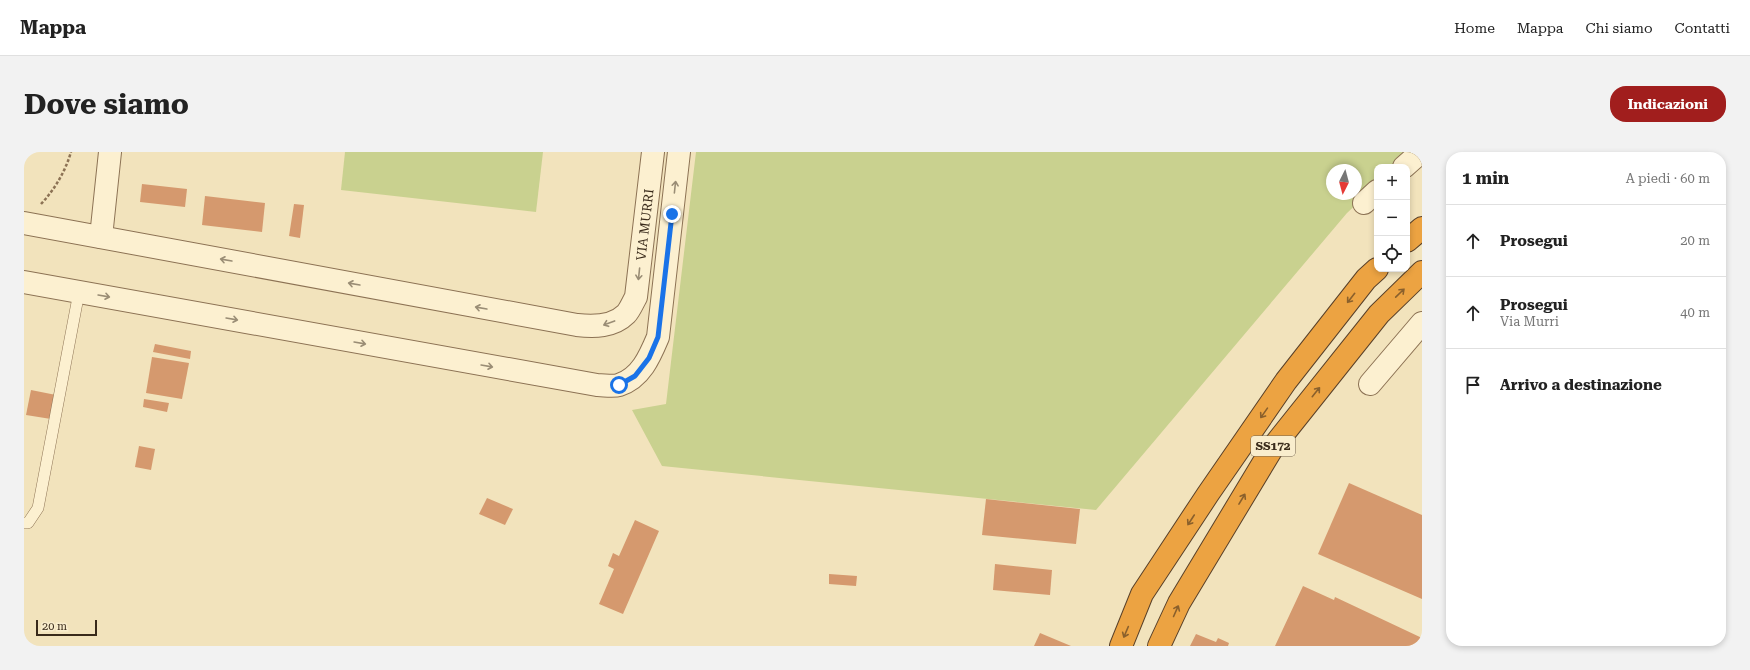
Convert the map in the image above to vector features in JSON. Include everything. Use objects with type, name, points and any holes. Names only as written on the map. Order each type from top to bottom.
[{"type":"highway","points":[[1410,238],[1422,228]]},
{"type":"highway","name":"SS172","points":[[1120,646],[1142,594],[1208,494],[1286,381],[1366,279],[1374,272]]},
{"type":"highway","name":"SS172","points":[[1160,646],[1179,603],[1273,447],[1380,314],[1422,272]]},
{"type":"street","points":[[30,216],[101,237],[110,152]]},
{"type":"street","name":"VIA MURRI","points":[[101,237],[577,325],[596,327],[610,323],[626,314],[636,297],[653,152]]},
{"type":"street","name":"VIA MURRI","points":[[24,282],[597,386],[619,385],[635,376],[649,358],[658,337],[679,152]]},
{"type":"street","points":[[1407,164],[1421,152]]},
{"type":"street","points":[[1370,384],[1422,323]]},
{"type":"lane","points":[[24,523],[28,523],[38,508],[79,292]]},
{"type":"path","points":[[30,216],[59,182],[68,164],[71,152]]},
{"type":"green space","points":[[345,152],[543,152],[536,212],[341,190]]},
{"type":"green space","points":[[696,152],[1414,152],[1400,164],[1374,164],[1374,188],[1362,199],[1362,164],[1326,164],[1326,200],[1361,200],[1347,213],[1096,510],[662,466],[632,410],[666,404]]},
{"type":"building","points":[[142,184],[187,189],[185,207],[140,202]]},
{"type":"building","points":[[205,196],[265,203],[262,232],[202,225]]},
{"type":"building","points":[[294,204],[304,205],[300,238],[289,236]]},
{"type":"building","points":[[155,344],[191,351],[190,359],[153,352]]},
{"type":"building","points":[[152,357],[189,363],[182,399],[146,393]]},
{"type":"building","points":[[31,390],[56,395],[51,419],[26,415]]},
{"type":"building","points":[[144,399],[169,403],[167,412],[143,407]]},
{"type":"building","points":[[139,446],[155,449],[151,470],[135,467]]},
{"type":"building","points":[[1349,483],[1422,515],[1422,599],[1318,554]]},
{"type":"building","points":[[487,498],[513,509],[505,525],[479,514]]},
{"type":"building","points":[[986,499],[1080,509],[1076,544],[982,535]]},
{"type":"building","points":[[635,520],[659,531],[623,614],[599,604],[614,569],[608,566],[613,553],[619,556]]},
{"type":"building","points":[[995,564],[1052,570],[1050,595],[993,590]]},
{"type":"building","points":[[829,574],[857,576],[856,586],[829,584]]},
{"type":"building","points":[[1303,586],[1334,600],[1335,597],[1422,638],[1422,646],[1275,646]]},
{"type":"building","points":[[1040,633],[1071,646],[1034,646]]},
{"type":"building","points":[[1196,634],[1216,642],[1218,638],[1229,643],[1228,646],[1190,646]]},
{"type":"route","points":[[619,385],[635,376],[649,358],[658,337],[672,214]]}]
